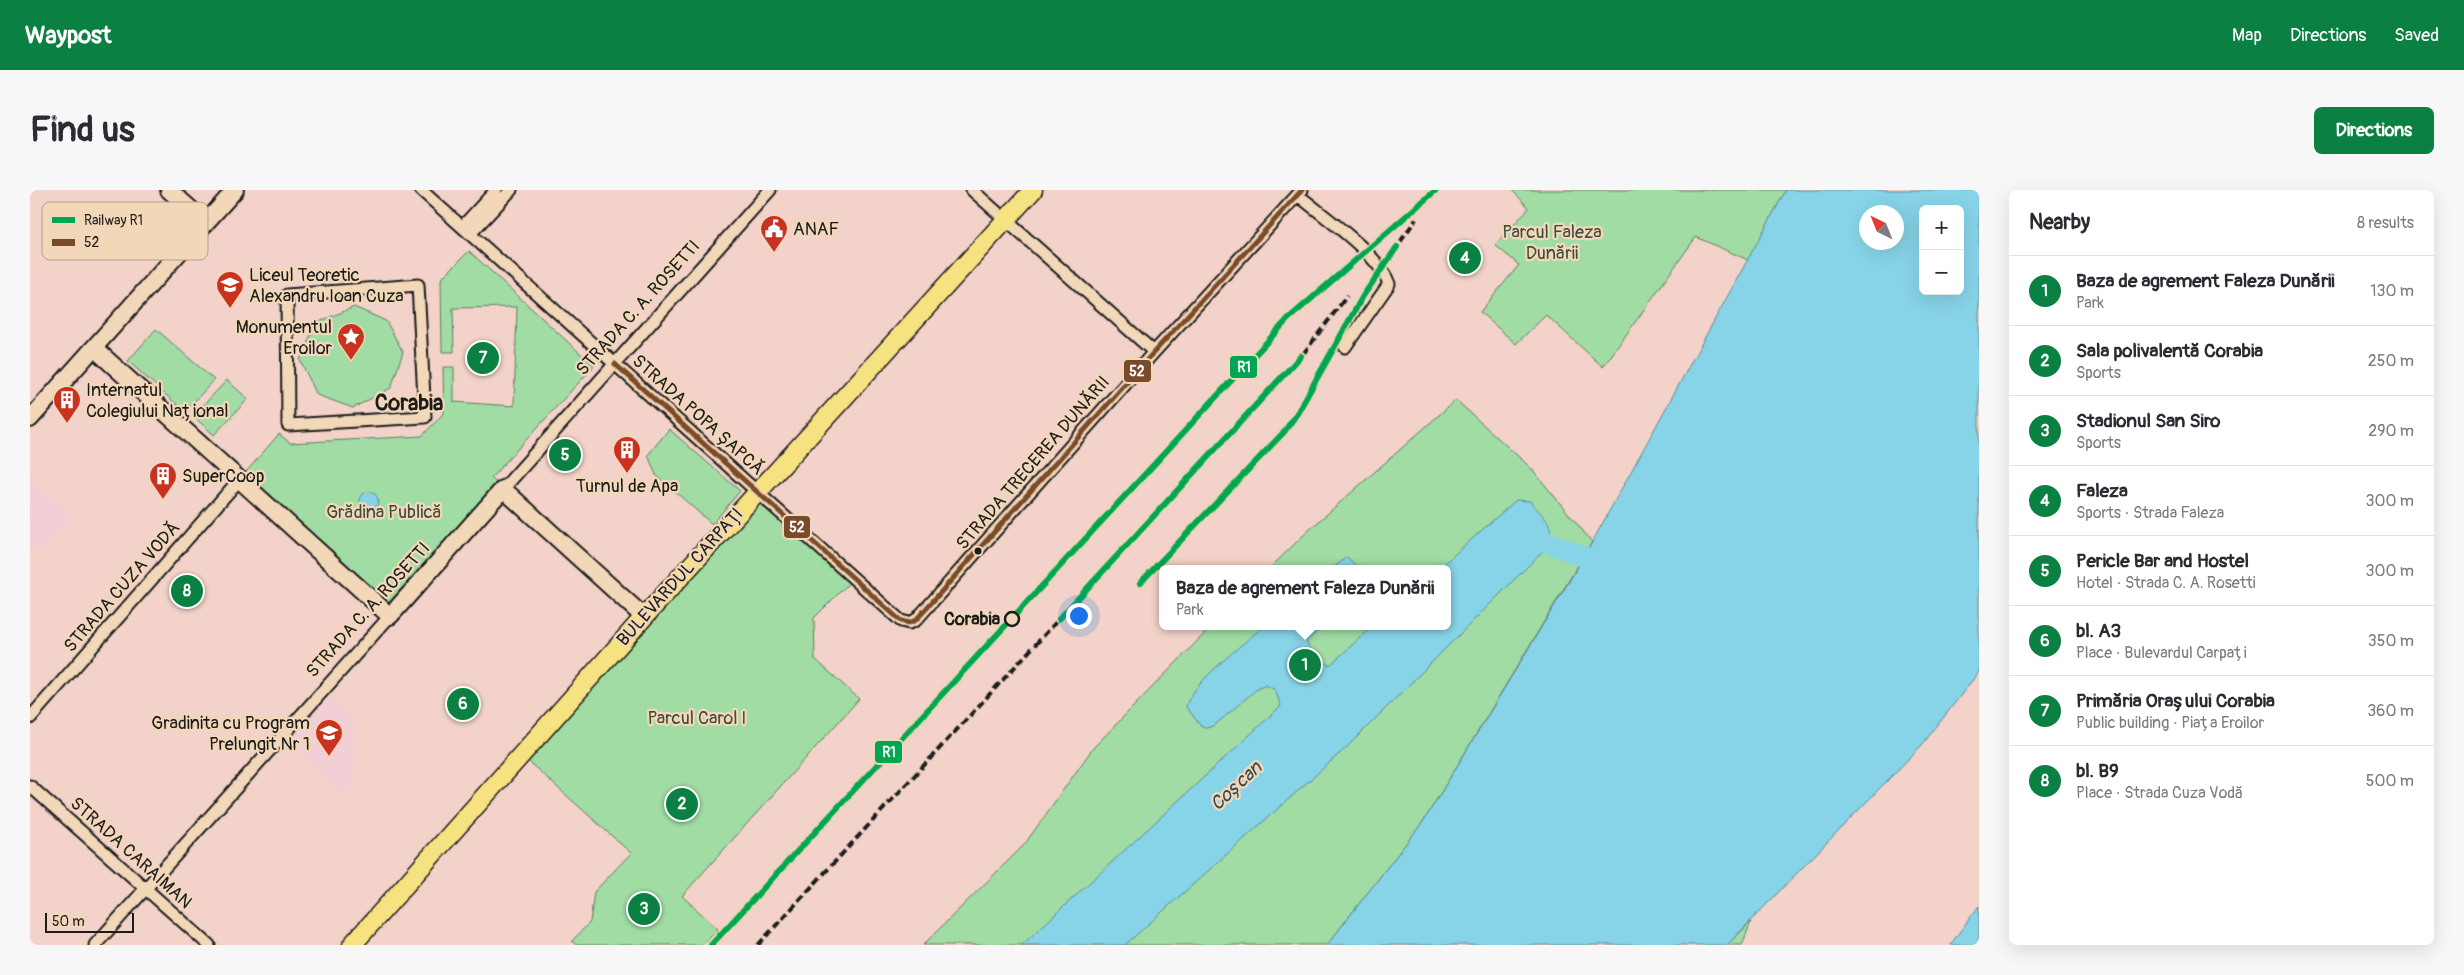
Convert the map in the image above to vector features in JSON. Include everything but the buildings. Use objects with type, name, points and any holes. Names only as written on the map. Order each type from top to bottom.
[{"type":"main road","name":"BULEVARDUL CARPAȚI","points":[[352,945],[644,617],[1033,190]]},
{"type":"street","points":[[169,190],[183,202]]},
{"type":"street","points":[[208,220],[235,190]]},
{"type":"street","name":"STRADA POPA ȘAPCĂ","points":[[421,190],[902,621],[909,623]]},
{"type":"street","points":[[466,231],[496,190]]},
{"type":"street","points":[[466,231],[511,190]]},
{"type":"street","name":"STRADA C. A. ROSETTI","points":[[95,945],[770,190]]},
{"type":"street","points":[[972,190],[1154,352]]},
{"type":"street","points":[[1300,193],[1386,274],[1389,284],[1345,347]]},
{"type":"street","name":"STRADA TRECEREA DUNĂRII","points":[[909,623],[916,620],[980,550],[1154,352],[1300,193]]},
{"type":"street","points":[[30,419],[172,260]]},
{"type":"street","points":[[418,285],[425,417],[288,425],[287,295],[418,285]]},
{"type":"street","points":[[94,348],[390,616]]},
{"type":"street","name":"STRADA CUZA VODĂ","points":[[30,718],[240,480]]},
{"type":"street","points":[[503,489],[644,617]]},
{"type":"street","name":"STRADA CARAIMAN","points":[[30,786],[209,945]]},
{"type":"shaded area","points":[[30,477],[70,513],[70,520],[39,553],[30,545]]},
{"type":"shaded area","name":"Gradinita cu Program Prelungit Nr 1","points":[[322,692],[355,719],[354,786],[343,796],[282,737]]},
{"type":"green space","name":"Parcul Faleza Dunării","points":[[1512,190],[1786,190],[1748,260],[1696,237],[1603,367],[1546,315],[1516,344],[1480,312],[1519,265],[1495,245],[1529,208]]},
{"type":"green space","name":"Grădina Publică","points":[[469,251],[594,366],[491,478],[503,489],[390,616],[239,480],[279,434],[290,443],[422,436],[444,413],[443,367],[454,367],[454,402],[514,406],[517,307],[453,308],[454,352],[442,352],[441,279]]},
{"type":"green space","points":[[354,307],[386,321],[403,352],[391,388],[353,408],[317,395],[300,360],[316,323]]},
{"type":"green space","points":[[156,329],[214,380],[185,412],[128,361]]},
{"type":"green space","points":[[227,380],[248,399],[214,435],[193,416]]},
{"type":"green space","points":[[1456,400],[1531,468],[1592,542],[1425,819],[1327,945],[923,945],[1024,845],[1093,748],[1208,630],[1451,630],[1451,565],[1273,565],[1310,529]]},
{"type":"green space","points":[[669,429],[740,491],[712,524],[656,475],[648,455]]},
{"type":"green space","name":"Parcul Carol I","points":[[757,492],[854,578],[814,618],[815,659],[859,699],[682,896],[718,929],[703,945],[576,945],[572,941],[590,922],[594,892],[631,853],[520,754]]},
{"type":"green space","points":[[1751,922],[1742,945],[1727,945]]},
{"type":"water","points":[[1786,190],[1979,190],[1979,672],[1922,745],[1727,945],[1327,945],[1425,819],[1584,557]]},
{"type":"water","points":[[1470,245],[1479,254],[1461,272],[1452,263]]},
{"type":"water","points":[[369,492],[375,495],[378,501],[375,507],[369,510],[363,507],[360,501],[363,495]]},
{"type":"water","points":[[1516,500],[1530,501],[1545,518],[1550,527],[1546,548],[1347,747],[1125,945],[1022,945],[1281,706],[1275,690],[1266,685],[1257,689],[1215,725],[1207,728],[1200,725],[1186,707],[1189,698],[1207,676],[1232,653],[1259,630],[1319,630],[1306,642],[1317,659],[1330,665],[1369,630],[1451,630],[1451,565],[1443,565]]},
{"type":"water","points":[[1347,557],[1356,565],[1337,565]]},
{"type":"water","points":[[1978,907],[1979,945],[1950,945]]},
{"type":"waterway","name":"Coșcan","points":[[1521,539],[1537,538],[1584,557]]},
{"type":"railway","points":[[1007,624],[1288,319],[1436,190]]},
{"type":"railway","points":[[1140,583],[1284,432],[1298,412],[1363,296],[1416,219]]},
{"type":"railway","points":[[758,945],[1300,358],[1347,296]]},
{"type":"rail line","name":"R1","points":[[711,945],[1288,319],[1436,190]]},
{"type":"rail line","name":"R1","points":[[1140,583],[1284,432],[1298,412],[1363,296],[1397,247]]},
{"type":"rail line","name":"R1","points":[[1059,619],[1301,356]]},
{"type":"transit line","name":"52","points":[[615,364],[901,621],[909,623],[916,620],[1154,352],[1302,190]]},
{"type":"place","name":"ANAF","points":[[774,253]]},
{"type":"place","name":"Faleza","points":[[1465,258]]},
{"type":"place","name":"Liceul Teoretic Alexandru Ioan Cuza","points":[[230,309]]},
{"type":"place","name":"Primăria Orașului Corabia","points":[[483,358]]},
{"type":"place","name":"Monumentul Eroilor","points":[[351,361]]},
{"type":"place","name":"Internatul Colegiului Național","points":[[67,424]]},
{"type":"place","name":"Pericle Bar and Hostel","points":[[565,455]]},
{"type":"place","name":"Turnul de Apa","points":[[627,474]]},
{"type":"place","name":"SuperCoop","points":[[163,500]]},
{"type":"place","name":"bl. B9","points":[[187,591]]},
{"type":"place","name":"Corabia","points":[[1012,619]]},
{"type":"place","name":"Baza de agrement Faleza Dunării","points":[[1305,665]]},
{"type":"place","name":"bl. A3","points":[[463,704]]},
{"type":"place","name":"Gradinita cu Program Prelungit Nr 1","points":[[329,757]]},
{"type":"place","name":"Sala polivalentă Corabia","points":[[682,804]]},
{"type":"place","name":"Stadionul San Siro","points":[[644,909]]},
{"type":"district","name":"Corabia","points":[[409,403]]}]
